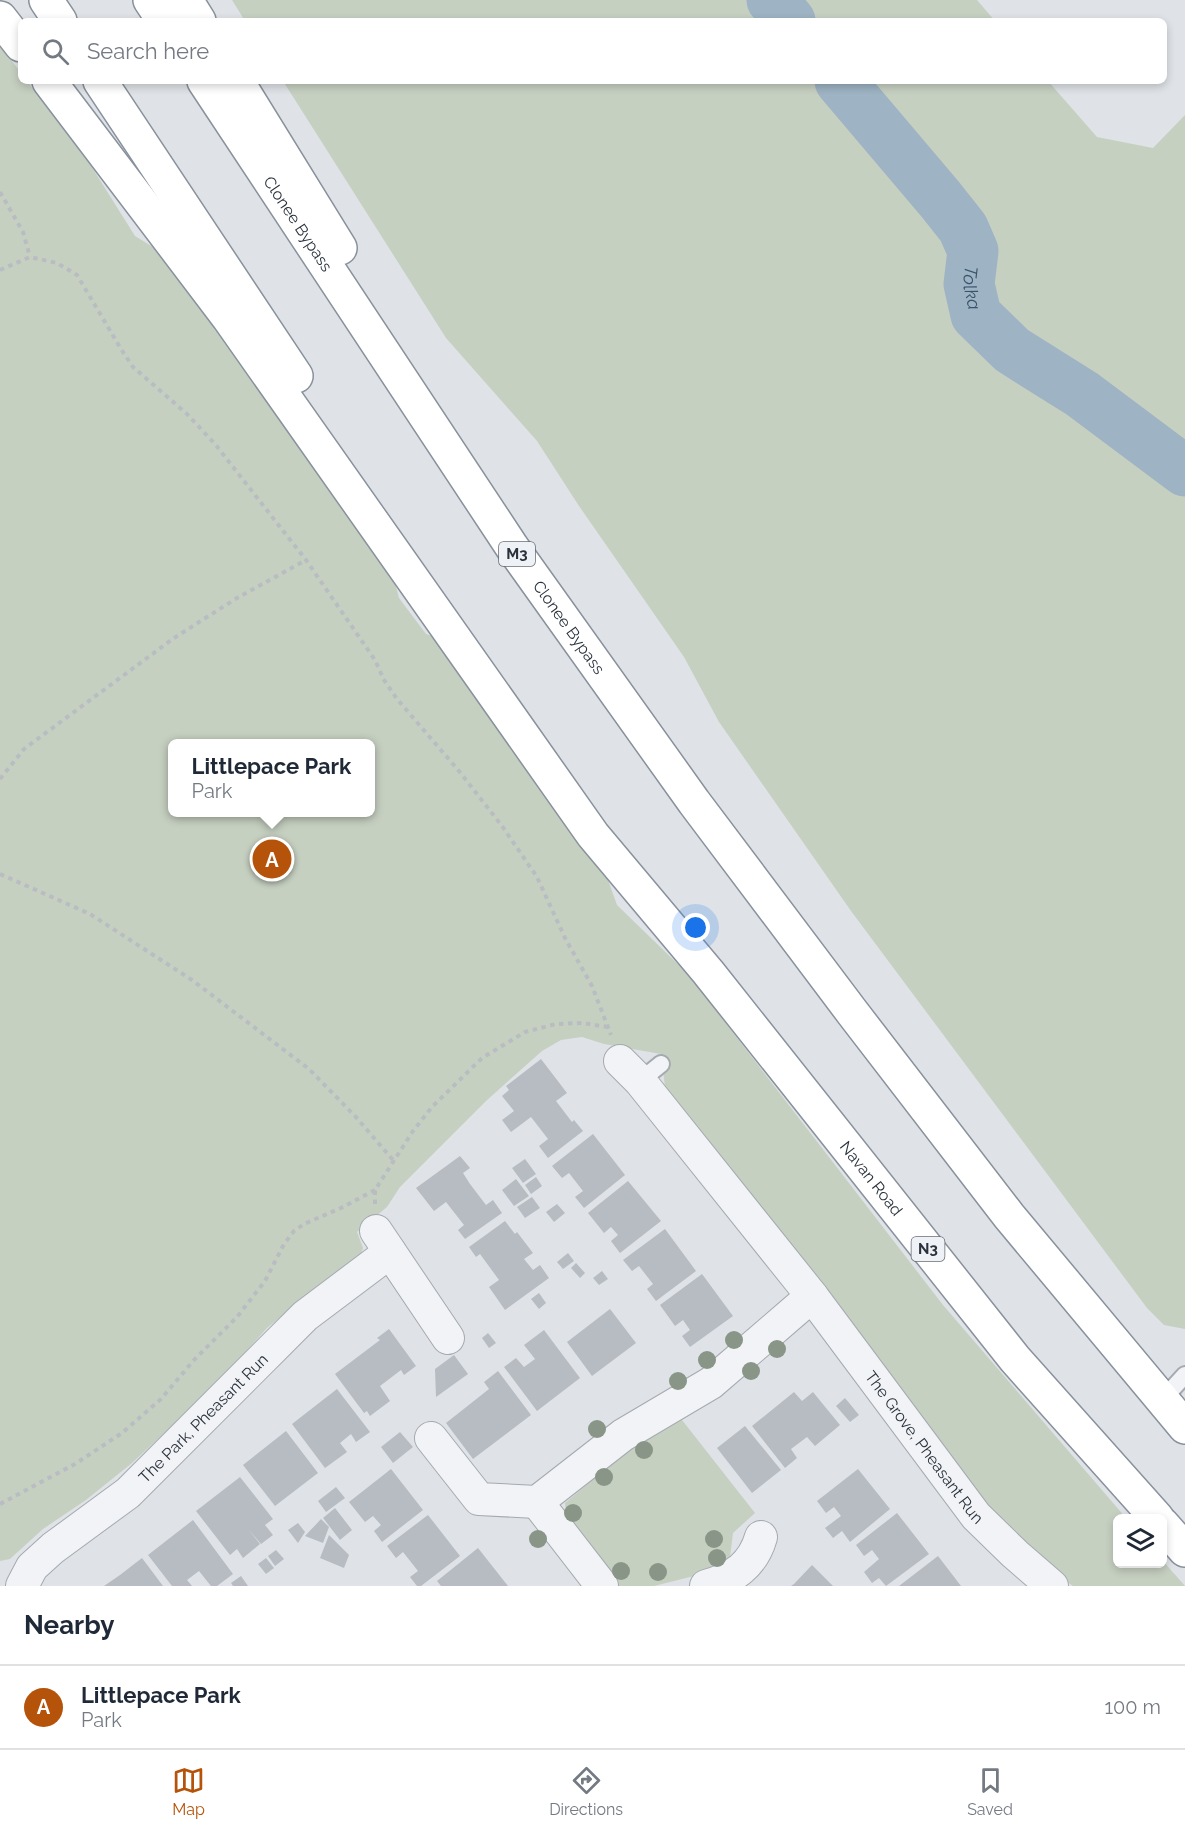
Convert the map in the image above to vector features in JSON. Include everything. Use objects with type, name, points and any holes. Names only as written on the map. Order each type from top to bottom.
[{"type":"highway","points":[[46,0],[58,18]]},
{"type":"highway","points":[[150,0],[162,18]]},
{"type":"highway","points":[[186,0],[197,18]]},
{"type":"highway","points":[[0,18],[18,41]]},
{"type":"highway","points":[[51,84],[235,326],[593,835],[708,972]]},
{"type":"highway","points":[[102,84],[390,517],[603,826],[708,972]]},
{"type":"highway","name":"Clonee Bypass","points":[[206,84],[512,547],[694,802],[852,1012]]},
{"type":"highway","points":[[239,84],[366,290],[533,550],[852,1012],[1010,1216],[1185,1427]]},
{"type":"highway","name":"Navan Road","points":[[708,972],[1015,1359],[1153,1514]]},
{"type":"highway","points":[[1167,1530],[1185,1550]]},
{"type":"street","name":"The Grove, Pheasant Run","points":[[640,1069],[976,1516],[1014,1554],[1052,1586]]},
{"type":"street","points":[[383,1242],[448,1338]]},
{"type":"street","name":"The Park, Pheasant Run","points":[[22,1586],[32,1567],[53,1548],[128,1493],[304,1316],[383,1242]]},
{"type":"street","points":[[431,1438],[479,1499],[537,1502],[623,1436],[711,1383],[812,1296]]},
{"type":"street","points":[[537,1502],[602,1586]]},
{"type":"street","points":[[706,1586],[733,1575],[750,1561],[761,1537]]},
{"type":"lane","points":[[1162,1400],[1185,1375]]},
{"type":"path","points":[[0,192],[23,232],[30,257]]},
{"type":"path","points":[[0,270],[30,257],[57,263],[77,275],[121,350],[134,367],[187,414],[215,444],[306,560],[375,660],[384,680],[397,699],[459,771],[502,826],[537,877],[565,939],[592,986],[609,1027],[640,1069]]},
{"type":"path","points":[[0,779],[24,749],[174,638],[237,598],[306,560]]},
{"type":"path","points":[[0,874],[90,914],[192,980],[309,1070],[355,1116],[393,1160]]},
{"type":"path","points":[[0,1504],[75,1464],[122,1433],[161,1399],[194,1360],[237,1317],[265,1281],[284,1244],[294,1232],[304,1224],[375,1190],[393,1160],[432,1107],[482,1058],[525,1032],[556,1024],[582,1023],[609,1027]]},
{"type":"path","points":[[375,1190],[383,1242]]},
{"type":"green space","points":[[232,0],[759,0],[774,18],[243,18]]},
{"type":"green space","points":[[801,0],[977,0],[992,18],[815,18]]},
{"type":"green space","points":[[0,45],[18,69],[18,84],[29,84],[83,153],[135,236],[161,252],[388,557],[399,598],[426,634],[450,642],[555,794],[563,821],[598,852],[617,905],[687,973],[943,1305],[1123,1514],[1113,1514],[1113,1568],[1167,1568],[1167,1566],[1185,1586],[1073,1586],[1047,1568],[998,1522],[666,1095],[661,1054],[604,1044],[582,1037],[561,1040],[542,1051],[486,1101],[400,1187],[387,1207],[357,1232],[363,1248],[359,1261],[311,1292],[267,1328],[216,1385],[132,1463],[86,1500],[43,1529],[10,1559],[0,1561]]},
{"type":"green space","points":[[285,84],[831,84],[939,210],[961,251],[963,294],[981,333],[1037,377],[1113,424],[1185,484],[1185,1329],[1164,1325],[1147,1308],[851,911],[719,722],[684,657],[579,506],[537,441],[446,338]]},
{"type":"green space","points":[[860,84],[1051,84],[1097,137],[1153,148],[1185,115],[1185,449],[1114,391],[1023,350],[1001,328],[988,303],[993,262],[955,191]]},
{"type":"green space","points":[[682,1420],[755,1513],[733,1533],[730,1557],[718,1570],[654,1586],[612,1586],[567,1525],[565,1503],[626,1452]]},
{"type":"building","points":[[541,1059],[567,1093],[556,1101],[572,1122],[574,1120],[583,1131],[548,1158],[539,1146],[548,1139],[531,1117],[511,1132],[502,1120],[514,1111],[502,1096],[509,1090],[506,1086]]},
{"type":"building","points":[[593,1134],[625,1175],[584,1208],[575,1197],[583,1191],[569,1173],[562,1178],[552,1166]]},
{"type":"building","points":[[460,1156],[470,1168],[463,1173],[470,1184],[486,1205],[493,1200],[502,1213],[465,1239],[458,1230],[464,1225],[446,1202],[434,1211],[416,1188]]},
{"type":"building","points":[[525,1159],[536,1174],[523,1183],[512,1168]]},
{"type":"building","points":[[536,1177],[542,1186],[531,1194],[525,1185]]},
{"type":"building","points":[[516,1179],[529,1196],[514,1206],[502,1190]]},
{"type":"building","points":[[628,1181],[661,1221],[620,1253],[611,1241],[618,1235],[611,1227],[604,1233],[588,1213]]},
{"type":"building","points":[[532,1197],[540,1208],[525,1218],[517,1207]]},
{"type":"building","points":[[557,1204],[565,1213],[554,1222],[546,1212]]},
{"type":"building","points":[[505,1221],[533,1253],[524,1259],[533,1270],[540,1265],[549,1278],[505,1310],[489,1287],[499,1280],[480,1254],[476,1257],[469,1247]]},
{"type":"building","points":[[665,1229],[696,1271],[656,1301],[647,1289],[653,1284],[639,1266],[632,1271],[623,1260]]},
{"type":"building","points":[[568,1253],[574,1261],[563,1269],[557,1262]]},
{"type":"building","points":[[576,1263],[585,1273],[580,1278],[571,1268]]},
{"type":"building","points":[[602,1271],[608,1279],[599,1285],[593,1278]]},
{"type":"building","points":[[702,1274],[733,1316],[690,1347],[682,1336],[690,1330],[683,1320],[675,1326],[660,1305]]},
{"type":"building","points":[[539,1293],[546,1303],[539,1309],[531,1299]]},
{"type":"building","points":[[610,1309],[636,1343],[592,1376],[567,1342]]},
{"type":"building","points":[[389,1329],[416,1366],[404,1375],[401,1370],[380,1386],[390,1401],[370,1416],[367,1411],[364,1413],[335,1374],[380,1340],[377,1338]]},
{"type":"building","points":[[544,1330],[580,1378],[537,1411],[504,1367],[516,1358],[524,1367],[535,1359],[524,1345]]},
{"type":"building","points":[[488,1333],[496,1343],[489,1348],[482,1338]]},
{"type":"building","points":[[454,1355],[468,1374],[436,1397],[435,1369]]},
{"type":"building","points":[[498,1371],[531,1415],[473,1459],[446,1423],[489,1389],[484,1382]]},
{"type":"building","points":[[337,1389],[370,1432],[356,1442],[351,1434],[340,1443],[347,1452],[325,1468],[292,1424]]},
{"type":"building","points":[[794,1392],[802,1401],[813,1392],[840,1425],[815,1446],[807,1437],[791,1449],[797,1458],[785,1468],[752,1426]]},
{"type":"building","points":[[845,1398],[859,1415],[850,1422],[836,1406]]},
{"type":"building","points":[[745,1426],[781,1470],[752,1493],[717,1448]]},
{"type":"building","points":[[286,1431],[318,1473],[275,1506],[243,1465]]},
{"type":"building","points":[[400,1432],[413,1447],[393,1463],[381,1447]]},
{"type":"building","points":[[391,1469],[423,1510],[382,1542],[374,1531],[381,1525],[373,1516],[365,1522],[349,1502]]},
{"type":"building","points":[[858,1469],[890,1509],[850,1542],[842,1531],[833,1538],[825,1528],[841,1516],[834,1507],[826,1513],[817,1501]]},
{"type":"building","points":[[240,1477],[273,1519],[265,1525],[273,1535],[261,1544],[249,1530],[260,1544],[243,1558],[237,1549],[230,1555],[196,1511]]},
{"type":"building","points":[[336,1487],[345,1498],[326,1512],[318,1501]]},
{"type":"building","points":[[335,1508],[352,1530],[340,1540],[323,1518]]},
{"type":"building","points":[[897,1513],[929,1554],[886,1586],[879,1578],[872,1583],[864,1572],[879,1559],[872,1550],[864,1556],[856,1545]]},
{"type":"building","points":[[428,1515],[460,1556],[421,1586],[417,1586],[410,1577],[418,1571],[403,1552],[396,1558],[387,1546]]},
{"type":"building","points":[[321,1519],[329,1527],[323,1543],[305,1536]]},
{"type":"building","points":[[193,1520],[233,1574],[217,1586],[211,1586],[199,1571],[187,1580],[192,1586],[172,1586],[148,1555]]},
{"type":"building","points":[[298,1523],[305,1532],[298,1543],[288,1530]]},
{"type":"building","points":[[329,1535],[349,1555],[344,1568],[320,1558]]},
{"type":"building","points":[[478,1548],[508,1586],[441,1586],[437,1581]]},
{"type":"building","points":[[276,1550],[284,1559],[275,1566],[268,1556]]},
{"type":"building","points":[[938,1556],[961,1586],[899,1586]]},
{"type":"building","points":[[142,1558],[163,1586],[104,1586],[120,1575]]},
{"type":"building","points":[[266,1558],[274,1568],[266,1574],[258,1564]]},
{"type":"building","points":[[812,1565],[833,1586],[791,1586],[794,1584]]},
{"type":"building","points":[[241,1576],[248,1586],[233,1586],[231,1583]]},
{"type":"waterway","name":"Tolka","points":[[772,0],[787,18]]},
{"type":"waterway","name":"Tolka","points":[[843,84],[963,228],[973,251],[969,284],[976,315],[1012,350],[1082,394],[1185,471]]},
{"type":"place","name":"Littlepace Park","points":[[272,859]]}]
